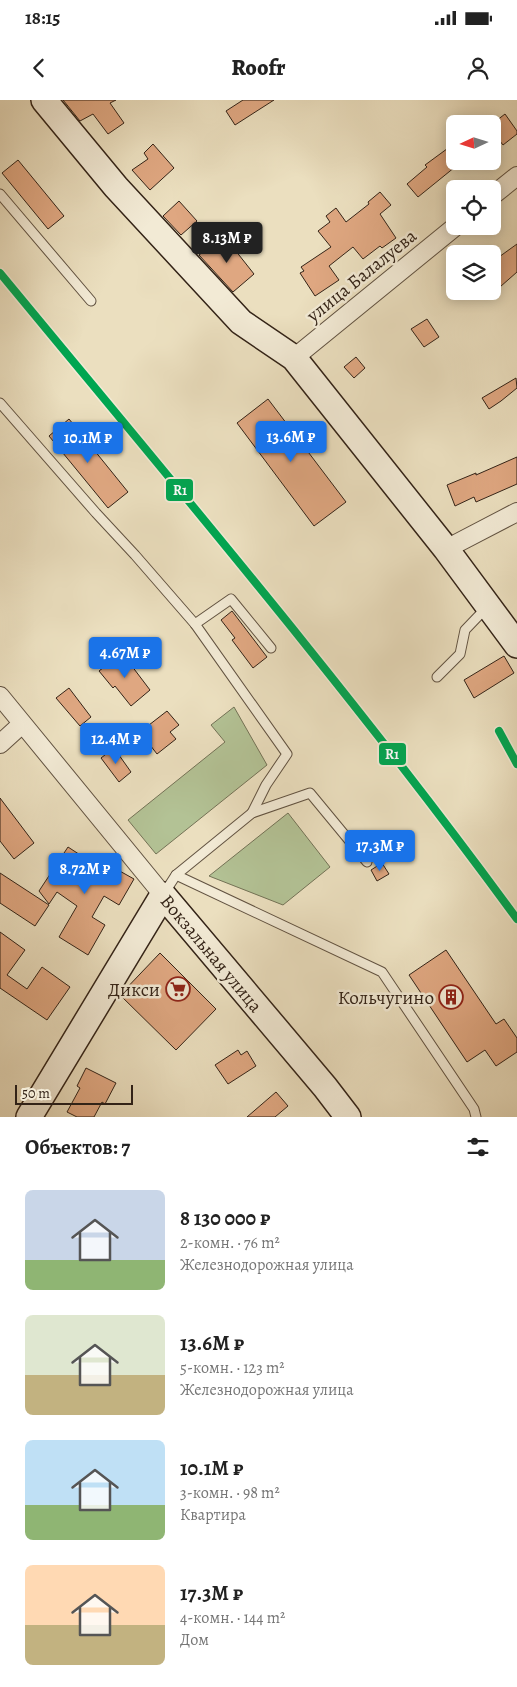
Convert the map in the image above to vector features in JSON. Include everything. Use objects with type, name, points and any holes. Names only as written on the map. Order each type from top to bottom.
[{"type":"street","points":[[44,100],[116,187],[241,322],[294,358],[446,549],[517,645]]},
{"type":"street","points":[[501,189],[517,176]]},
{"type":"street","name":"улица Балалуева","points":[[294,358],[446,234]]},
{"type":"street","points":[[446,549],[517,512]]},
{"type":"street","name":"Вокзальная улица","points":[[0,696],[22,724],[169,885],[348,1117]]},
{"type":"street","points":[[0,744],[22,724]]},
{"type":"street","points":[[29,1117],[169,885]]},
{"type":"lane","points":[[0,194],[91,301]]},
{"type":"lane","points":[[0,403],[196,624],[287,754],[266,785],[252,813]]},
{"type":"lane","points":[[196,624],[231,599],[271,648]]},
{"type":"lane","points":[[437,677],[460,654],[465,630],[488,606]]},
{"type":"lane","points":[[367,862],[310,793],[252,813],[169,885],[382,972],[474,1108],[476,1117]]},
{"type":"green space","points":[[234,707],[267,765],[156,854],[128,820],[225,742],[211,725]]},
{"type":"green space","points":[[288,813],[330,867],[283,905],[209,876]]},
{"type":"building","points":[[63,100],[116,100],[110,103],[124,123],[108,134],[93,114],[80,121]]},
{"type":"building","points":[[243,100],[274,100],[235,125],[226,111]]},
{"type":"building","points":[[505,114],[517,131],[517,134],[503,145],[501,142],[501,117]]},
{"type":"building","points":[[153,144],[174,168],[150,190],[132,170],[148,159],[144,153]]},
{"type":"building","points":[[446,150],[446,170],[451,170],[418,197],[407,184],[427,167],[425,165]]},
{"type":"building","points":[[18,160],[64,216],[48,229],[2,173]]},
{"type":"building","points":[[380,192],[391,205],[380,214],[396,238],[382,248],[380,246],[363,259],[353,247],[329,266],[339,280],[315,296],[300,273],[304,271],[301,267],[331,247],[318,231],[330,222],[326,216],[336,208],[346,222],[369,204],[368,202]]},
{"type":"building","points":[[179,201],[197,221],[181,235],[163,216]]},
{"type":"building","points":[[224,236],[254,274],[233,292],[199,255]]},
{"type":"building","points":[[517,244],[517,272],[501,286],[501,256]]},
{"type":"building","points":[[427,319],[439,337],[424,347],[411,329]]},
{"type":"building","points":[[356,357],[365,368],[354,378],[344,367]]},
{"type":"building","points":[[516,378],[517,388],[489,409],[482,398]]},
{"type":"building","points":[[268,399],[346,502],[314,526],[237,423]]},
{"type":"building","points":[[69,419],[128,492],[108,508],[49,436]]},
{"type":"building","points":[[517,457],[517,484],[476,502],[474,497],[455,506],[447,485]]},
{"type":"building","points":[[232,611],[267,657],[253,668],[232,640],[235,638],[221,620]]},
{"type":"building","points":[[122,653],[150,690],[131,706],[115,686],[113,688],[99,671]]},
{"type":"building","points":[[504,656],[514,673],[474,698],[464,680]]},
{"type":"building","points":[[69,688],[91,717],[80,726],[56,698]]},
{"type":"building","points":[[167,711],[179,725],[170,732],[176,739],[157,754],[140,732]]},
{"type":"building","points":[[114,748],[131,772],[119,782],[101,758]]},
{"type":"building","points":[[0,798],[34,843],[14,859],[0,841]]},
{"type":"building","points":[[68,847],[97,866],[100,860],[134,879],[119,905],[104,896],[92,917],[105,925],[88,955],[59,937],[77,906],[57,892],[49,904],[39,891]]},
{"type":"building","points":[[382,863],[389,874],[377,881],[371,870]]},
{"type":"building","points":[[0,873],[49,905],[35,926],[0,903]]},
{"type":"building","points":[[0,932],[25,950],[7,975],[27,989],[42,967],[70,987],[47,1020],[0,988]]},
{"type":"building","name":"Кольчугино","points":[[446,950],[496,1024],[504,1019],[517,1038],[517,1052],[496,1066],[485,1050],[467,1062],[409,975]]},
{"type":"building","points":[[160,953],[216,1009],[176,1050],[120,995]]},
{"type":"building","points":[[238,1050],[241,1055],[247,1051],[256,1066],[228,1084],[215,1065]]},
{"type":"building","points":[[86,1068],[116,1083],[105,1104],[102,1102],[94,1117],[77,1117],[67,1112],[80,1088],[77,1086]]},
{"type":"building","points":[[276,1092],[288,1106],[275,1117],[247,1117]]},
{"type":"transit line","name":"R1","points":[[0,273],[198,512],[328,673],[517,919]]},
{"type":"transit line","name":"R1","points":[[499,731],[517,764]]},
{"type":"place","name":"Дикси","points":[[178,989]]},
{"type":"place","name":"Кольчугино","points":[[451,997]]}]
